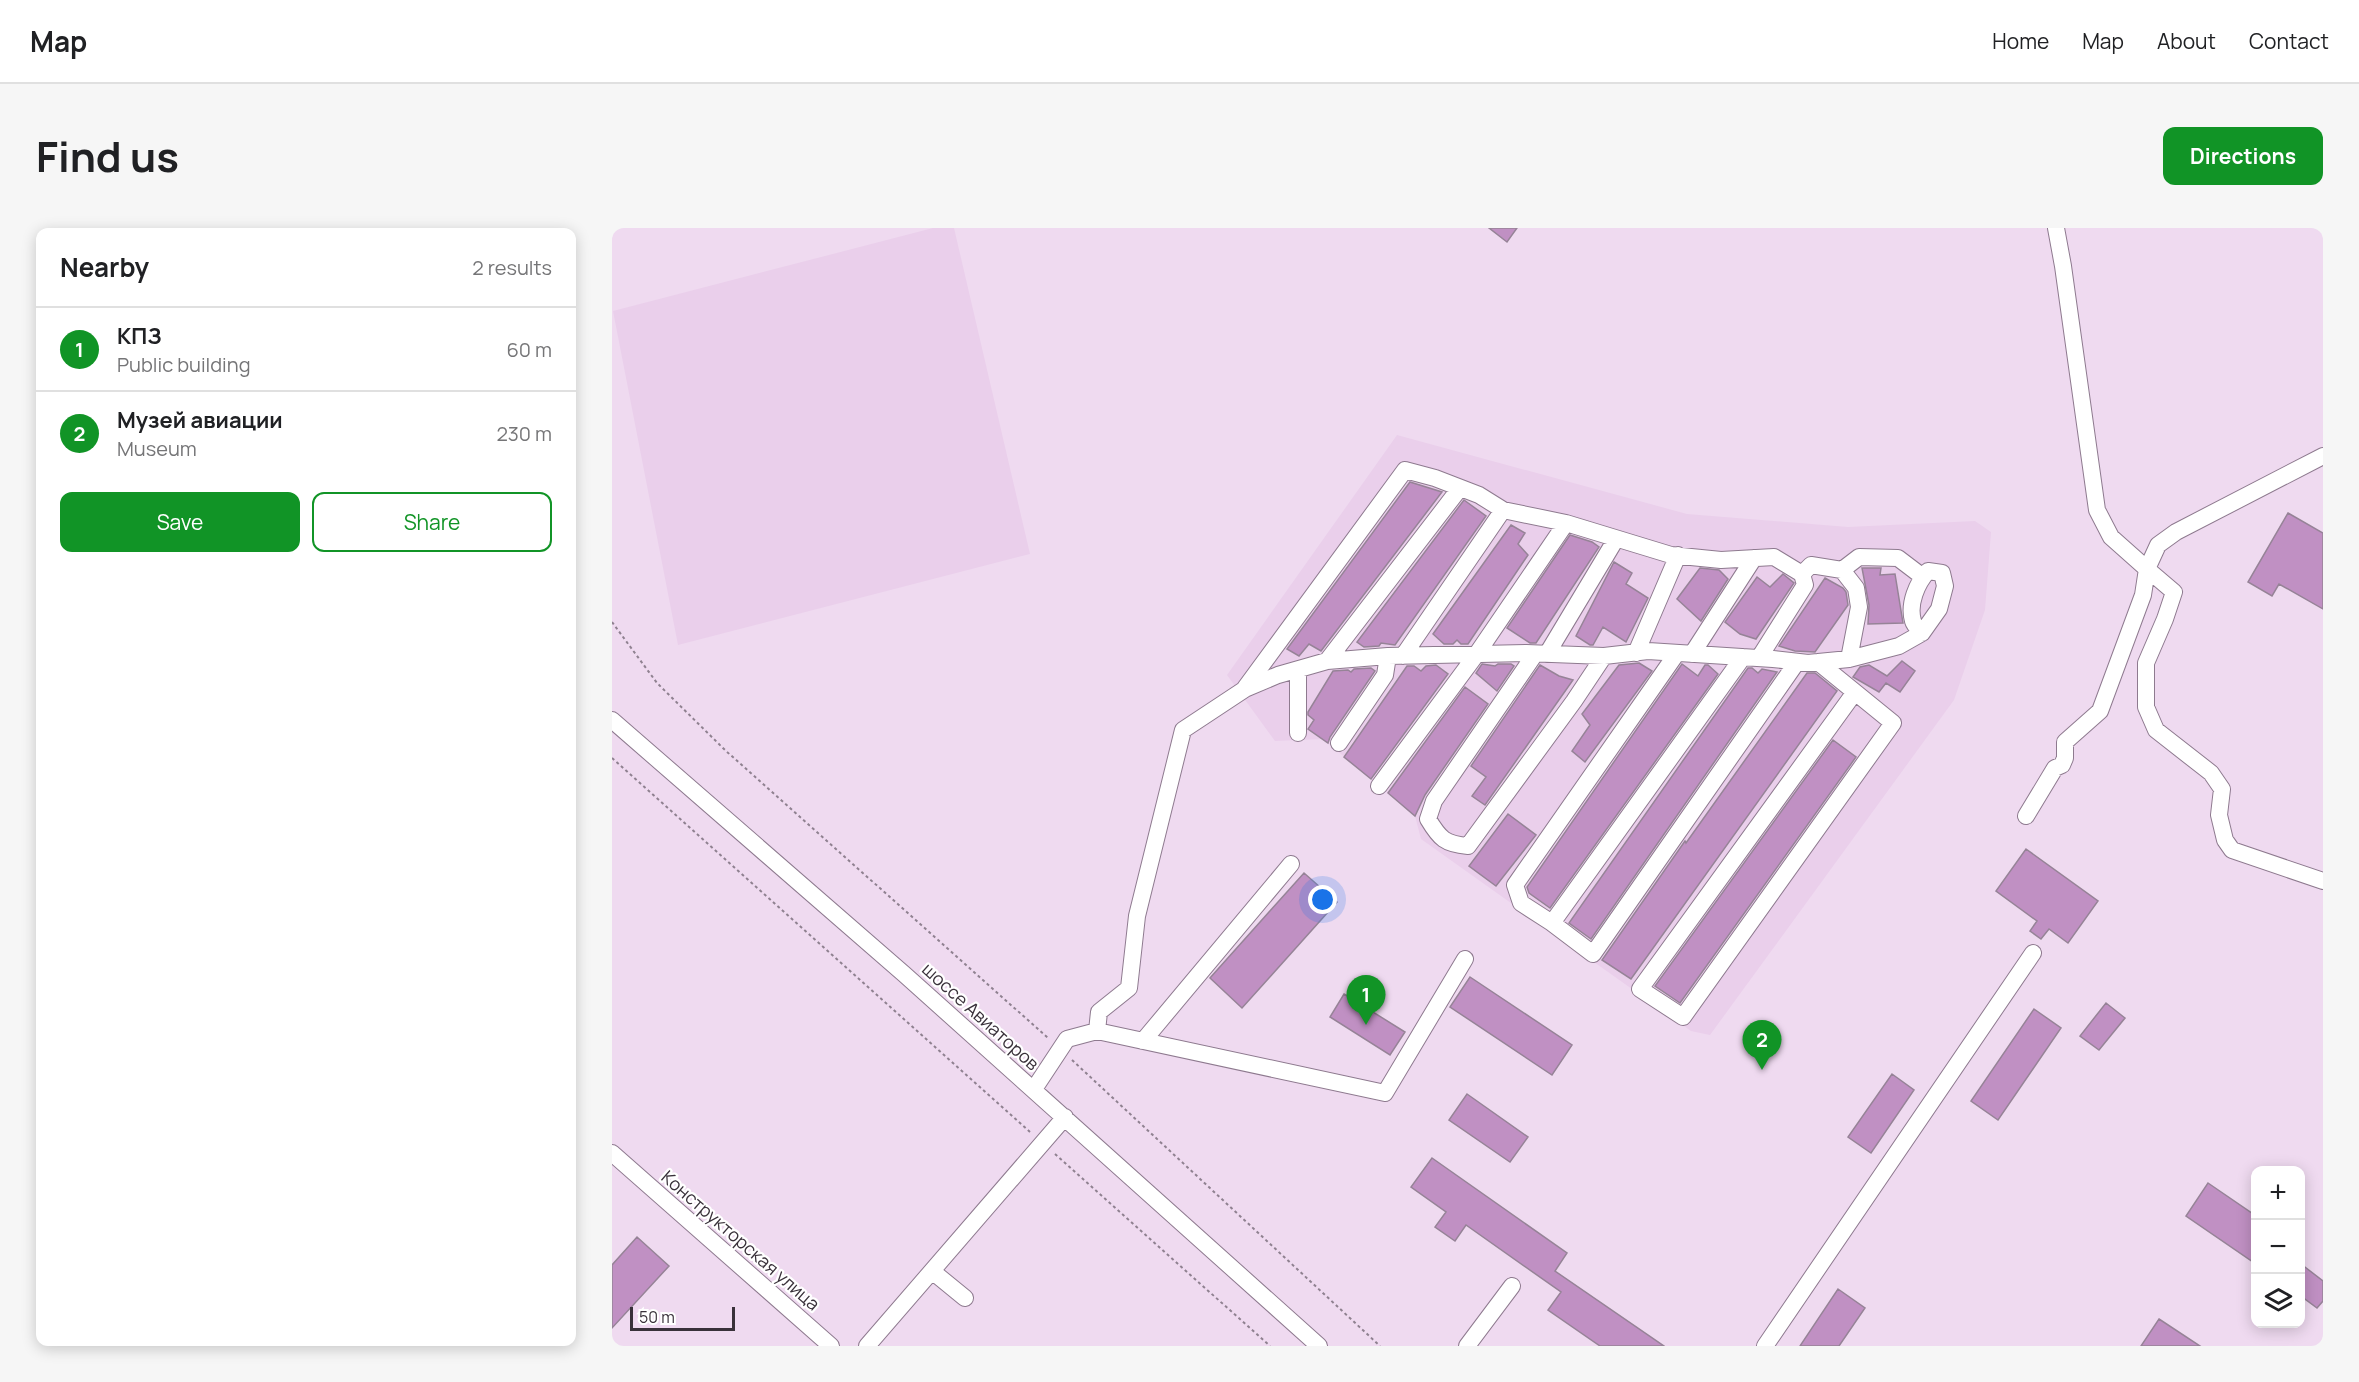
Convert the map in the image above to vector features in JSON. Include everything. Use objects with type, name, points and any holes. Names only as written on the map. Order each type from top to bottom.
[{"type":"street","points":[[2056,228],[2097,510],[2111,537],[2174,592],[2146,663],[2146,707],[2156,730],[2211,773],[2222,789],[2219,815],[2225,840],[2232,849],[2323,880]]},
{"type":"street","points":[[2026,816],[2055,768],[2062,765],[2065,758],[2065,742],[2100,711],[2143,595],[2148,569],[2158,545],[2176,532],[2323,456]]},
{"type":"street","points":[[1245,689],[1405,470],[1479,495],[1503,510],[1566,523],[1678,555],[1720,560],[1774,557],[1802,574],[1805,585],[1552,923]]},
{"type":"street","points":[[1326,661],[1460,488]]},
{"type":"street","points":[[1340,743],[1395,656],[1503,510]]},
{"type":"street","points":[[1379,786],[1476,655],[1566,523]]},
{"type":"street","points":[[1604,657],[1468,846],[1449,845],[1436,833],[1428,819],[1434,801],[1541,654],[1616,539]]},
{"type":"street","points":[[1636,653],[1678,555]]},
{"type":"street","points":[[1842,570],[1859,557],[1898,558],[1923,577]]},
{"type":"street","points":[[1754,558],[1515,885],[1521,903],[1593,954],[1797,662]]},
{"type":"street","points":[[1802,574],[1811,565],[1842,570],[1856,588],[1859,607],[1849,659]]},
{"type":"street","points":[[1097,1030],[1099,1012],[1129,988],[1137,916],[1183,730],[1245,689],[1326,661],[1395,656],[1541,654],[1604,657],[1636,653],[1685,653],[1797,662],[1849,659],[1899,646],[1922,633],[1939,609],[1945,586],[1942,573],[1928,571],[1919,581],[1913,602],[1913,621],[1922,633]]},
{"type":"street","points":[[1818,662],[1855,692],[1893,723],[1683,1017],[1640,989],[1855,692]]},
{"type":"street","points":[[1298,670],[1298,733]]},
{"type":"street","name":"шоссе Авиаторов","points":[[612,720],[1034,1089],[1319,1346]]},
{"type":"street","points":[[1143,1041],[1291,864]]},
{"type":"street","points":[[1765,1346],[2033,953]]},
{"type":"street","points":[[1034,1089],[1067,1039],[1097,1030],[1385,1093],[1466,959]]},
{"type":"street","points":[[867,1346],[1065,1117]]},
{"type":"street","name":"Конструкторская улица","points":[[619,1158],[831,1346]]},
{"type":"street","points":[[932,1271],[965,1298]]},
{"type":"street","points":[[1467,1346],[1512,1286]]},
{"type":"path","points":[[612,622],[657,683],[726,751],[1049,1039]]},
{"type":"path","points":[[612,758],[1270,1346]]},
{"type":"path","points":[[1066,1056],[1380,1346]]},
{"type":"shaded area","points":[[933,228],[954,228],[1030,554],[678,645],[613,311]]},
{"type":"shaded area","points":[[1397,435],[1687,514],[1848,527],[1975,521],[1991,532],[1985,610],[1954,700],[1710,1035],[1691,1031],[1421,839],[1415,816],[1323,739],[1275,741],[1227,675]]},
{"type":"building","points":[[1489,228],[1517,228],[1507,242]]},
{"type":"building","points":[[1410,482],[1442,492],[1321,651],[1309,644],[1299,656],[1287,649]]},
{"type":"building","points":[[1464,500],[1486,516],[1395,645],[1381,643],[1379,646],[1364,647],[1357,642]]},
{"type":"building","points":[[2288,513],[2323,533],[2323,609],[2279,584],[2272,596],[2248,582]]},
{"type":"building","points":[[1511,525],[1525,533],[1518,544],[1528,555],[1468,644],[1461,644],[1457,640],[1453,644],[1444,644],[1433,634]]},
{"type":"building","points":[[1570,535],[1592,542],[1599,547],[1536,643],[1530,643],[1507,628]]},
{"type":"building","points":[[1614,562],[1632,573],[1626,584],[1648,598],[1626,642],[1603,627],[1593,645],[1590,645],[1576,636]]},
{"type":"building","points":[[1700,568],[1719,570],[1728,579],[1701,621],[1677,599]]},
{"type":"building","points":[[1862,568],[1881,568],[1880,575],[1895,574],[1903,623],[1868,624],[1869,605]]},
{"type":"building","points":[[1783,574],[1794,583],[1756,639],[1740,634],[1725,622],[1757,577],[1770,587]]},
{"type":"building","points":[[1825,578],[1843,588],[1848,605],[1815,652],[1795,651],[1779,646]]},
{"type":"building","points":[[1902,661],[1915,671],[1900,692],[1886,683],[1879,692],[1853,677],[1860,667],[1869,665],[1887,676]]},
{"type":"building","points":[[1639,663],[1652,671],[1585,762],[1572,751],[1590,725],[1582,714],[1619,665]]},
{"type":"building","points":[[1482,664],[1495,666],[1511,664],[1514,666],[1497,691],[1476,673]]},
{"type":"building","points":[[1682,664],[1698,676],[1705,665],[1718,674],[1550,908],[1529,893],[1527,887]]},
{"type":"building","points":[[1436,665],[1448,674],[1371,779],[1344,757],[1407,666],[1414,666],[1421,671],[1426,666]]},
{"type":"building","points":[[1540,665],[1559,676],[1573,680],[1485,805],[1472,796],[1486,777],[1471,766]]},
{"type":"building","points":[[1371,668],[1375,671],[1328,743],[1308,729],[1314,720],[1308,712],[1333,671],[1348,670],[1351,672],[1354,669]]},
{"type":"building","points":[[1748,668],[1758,673],[1762,669],[1777,672],[1591,939],[1569,923]]},
{"type":"building","points":[[1807,673],[1815,673],[1837,691],[1631,979],[1602,960]]},
{"type":"building","points":[[1465,687],[1488,704],[1425,795],[1415,816],[1388,793]]},
{"type":"building","points":[[1833,740],[1856,757],[1680,1003],[1655,986]]},
{"type":"building","points":[[1508,814],[1536,835],[1496,886],[1469,866]]},
{"type":"building","points":[[2026,849],[2098,901],[2068,943],[2049,929],[2041,939],[2030,931],[2037,921],[1996,891]]},
{"type":"building","points":[[1304,873],[1337,902],[1242,1008],[1210,978]]},
{"type":"building","points":[[1470,977],[1572,1045],[1552,1075],[1450,1007]]},
{"type":"building","points":[[1344,994],[1405,1032],[1390,1055],[1330,1017]]},
{"type":"building","points":[[2106,1003],[2125,1018],[2099,1050],[2080,1036]]},
{"type":"building","points":[[2034,1009],[2061,1028],[1998,1120],[1971,1101]]},
{"type":"building","points":[[1892,1074],[1914,1090],[1871,1153],[1848,1137]]},
{"type":"building","points":[[1467,1094],[1528,1137],[1510,1162],[1449,1120]]},
{"type":"building","points":[[1432,1158],[1567,1253],[1555,1271],[1664,1346],[1600,1346],[1548,1310],[1561,1292],[1466,1225],[1455,1241],[1435,1227],[1446,1212],[1411,1187]]},
{"type":"building","points":[[2208,1183],[2251,1213],[2251,1261],[2186,1216]]},
{"type":"building","points":[[637,1237],[669,1266],[612,1328],[612,1265]]},
{"type":"building","points":[[2305,1267],[2323,1281],[2323,1301],[2317,1308],[2305,1299]]},
{"type":"building","points":[[1838,1289],[1865,1308],[1839,1346],[1800,1346]]},
{"type":"building","points":[[2159,1319],[2200,1346],[2141,1346]]},
{"type":"place","name":"КПЗ","points":[[1366,1025]]},
{"type":"place","name":"Музей авиации","points":[[1762,1070]]}]
